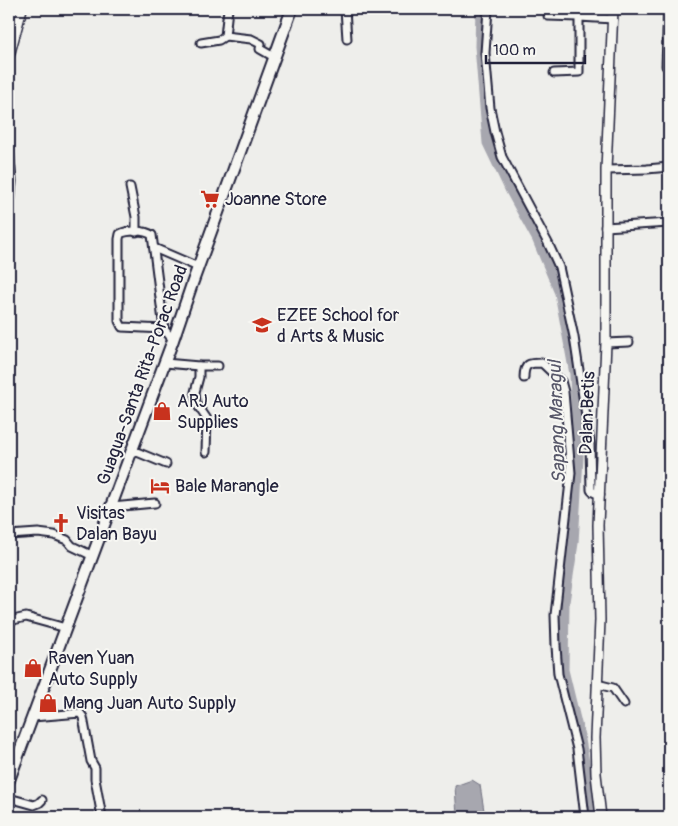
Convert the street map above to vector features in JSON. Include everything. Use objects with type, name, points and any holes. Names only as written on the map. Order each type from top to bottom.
[{"type":"main road","name":"Guagua-Santa Rita-Porac Road","points":[[9,780],[174,340],[198,267],[292,9]]},
{"type":"street","points":[[9,56],[22,9]]},
{"type":"street","points":[[225,36],[228,9]]},
{"type":"street","points":[[345,9],[347,39]]},
{"type":"street","points":[[488,9],[485,53],[490,108],[495,132],[502,157],[559,267],[574,337],[590,443],[591,490],[600,495]]},
{"type":"street","name":"Dalan Betis","points":[[600,817],[596,774],[600,620],[598,525],[606,343],[606,170],[613,9]]},
{"type":"street","points":[[666,66],[668,9]]},
{"type":"street","points":[[548,16],[613,19]]},
{"type":"street","points":[[554,73],[579,72],[579,17]]},
{"type":"street","points":[[201,43],[219,40],[225,36],[252,39],[260,44],[260,49],[274,57]]},
{"type":"street","points":[[9,148],[12,181],[9,220]]},
{"type":"street","points":[[606,170],[669,167]]},
{"type":"street","points":[[130,187],[136,217],[136,232]]},
{"type":"street","points":[[605,227],[669,223]]},
{"type":"street","points":[[164,329],[122,327],[119,321],[119,239],[120,234],[124,232],[148,232],[152,235],[164,329],[174,340]]},
{"type":"street","points":[[154,248],[198,267]]},
{"type":"street","points":[[606,343],[629,342]]},
{"type":"street","points":[[165,363],[218,366]]},
{"type":"street","points":[[524,378],[526,366],[542,363],[561,381],[564,392],[571,474],[555,615],[556,646],[558,674],[577,749],[585,817]]},
{"type":"street","points":[[199,366],[199,376],[195,392],[196,403],[207,419],[206,452]]},
{"type":"street","points":[[132,450],[166,464]]},
{"type":"street","points":[[112,507],[156,503]]},
{"type":"street","points":[[9,535],[38,533],[54,535],[67,540],[72,546],[93,556]]},
{"type":"street","points":[[9,621],[26,617],[66,628]]},
{"type":"street","points":[[597,684],[613,688],[624,704]]},
{"type":"street","points":[[33,717],[80,713],[90,760],[95,768],[95,779],[102,817]]},
{"type":"street","points":[[9,798],[34,805],[42,800]]},
{"type":"shaded area","points":[[472,780],[480,785],[485,817],[457,817],[455,786]]},
{"type":"waterway","name":"Sapang Maragul","points":[[481,9],[480,46],[488,143],[510,189],[537,238],[560,293],[575,374],[578,457],[573,543],[564,602],[563,670],[580,740],[590,798],[591,817]]},
{"type":"place","name":"Joanne Store","points":[[210,199]]},
{"type":"place","name":"EZEE School for d Arts & Music","points":[[262,325]]},
{"type":"place","name":"ARJ Auto Supplies","points":[[162,411]]},
{"type":"place","name":"Bale Marangle","points":[[160,486]]},
{"type":"place","name":"Visitas Dalan Bayu","points":[[61,523]]},
{"type":"place","name":"Raven Yuan Auto Supply","points":[[33,668]]},
{"type":"place","name":"Mang Juan Auto Supply","points":[[48,703]]}]
